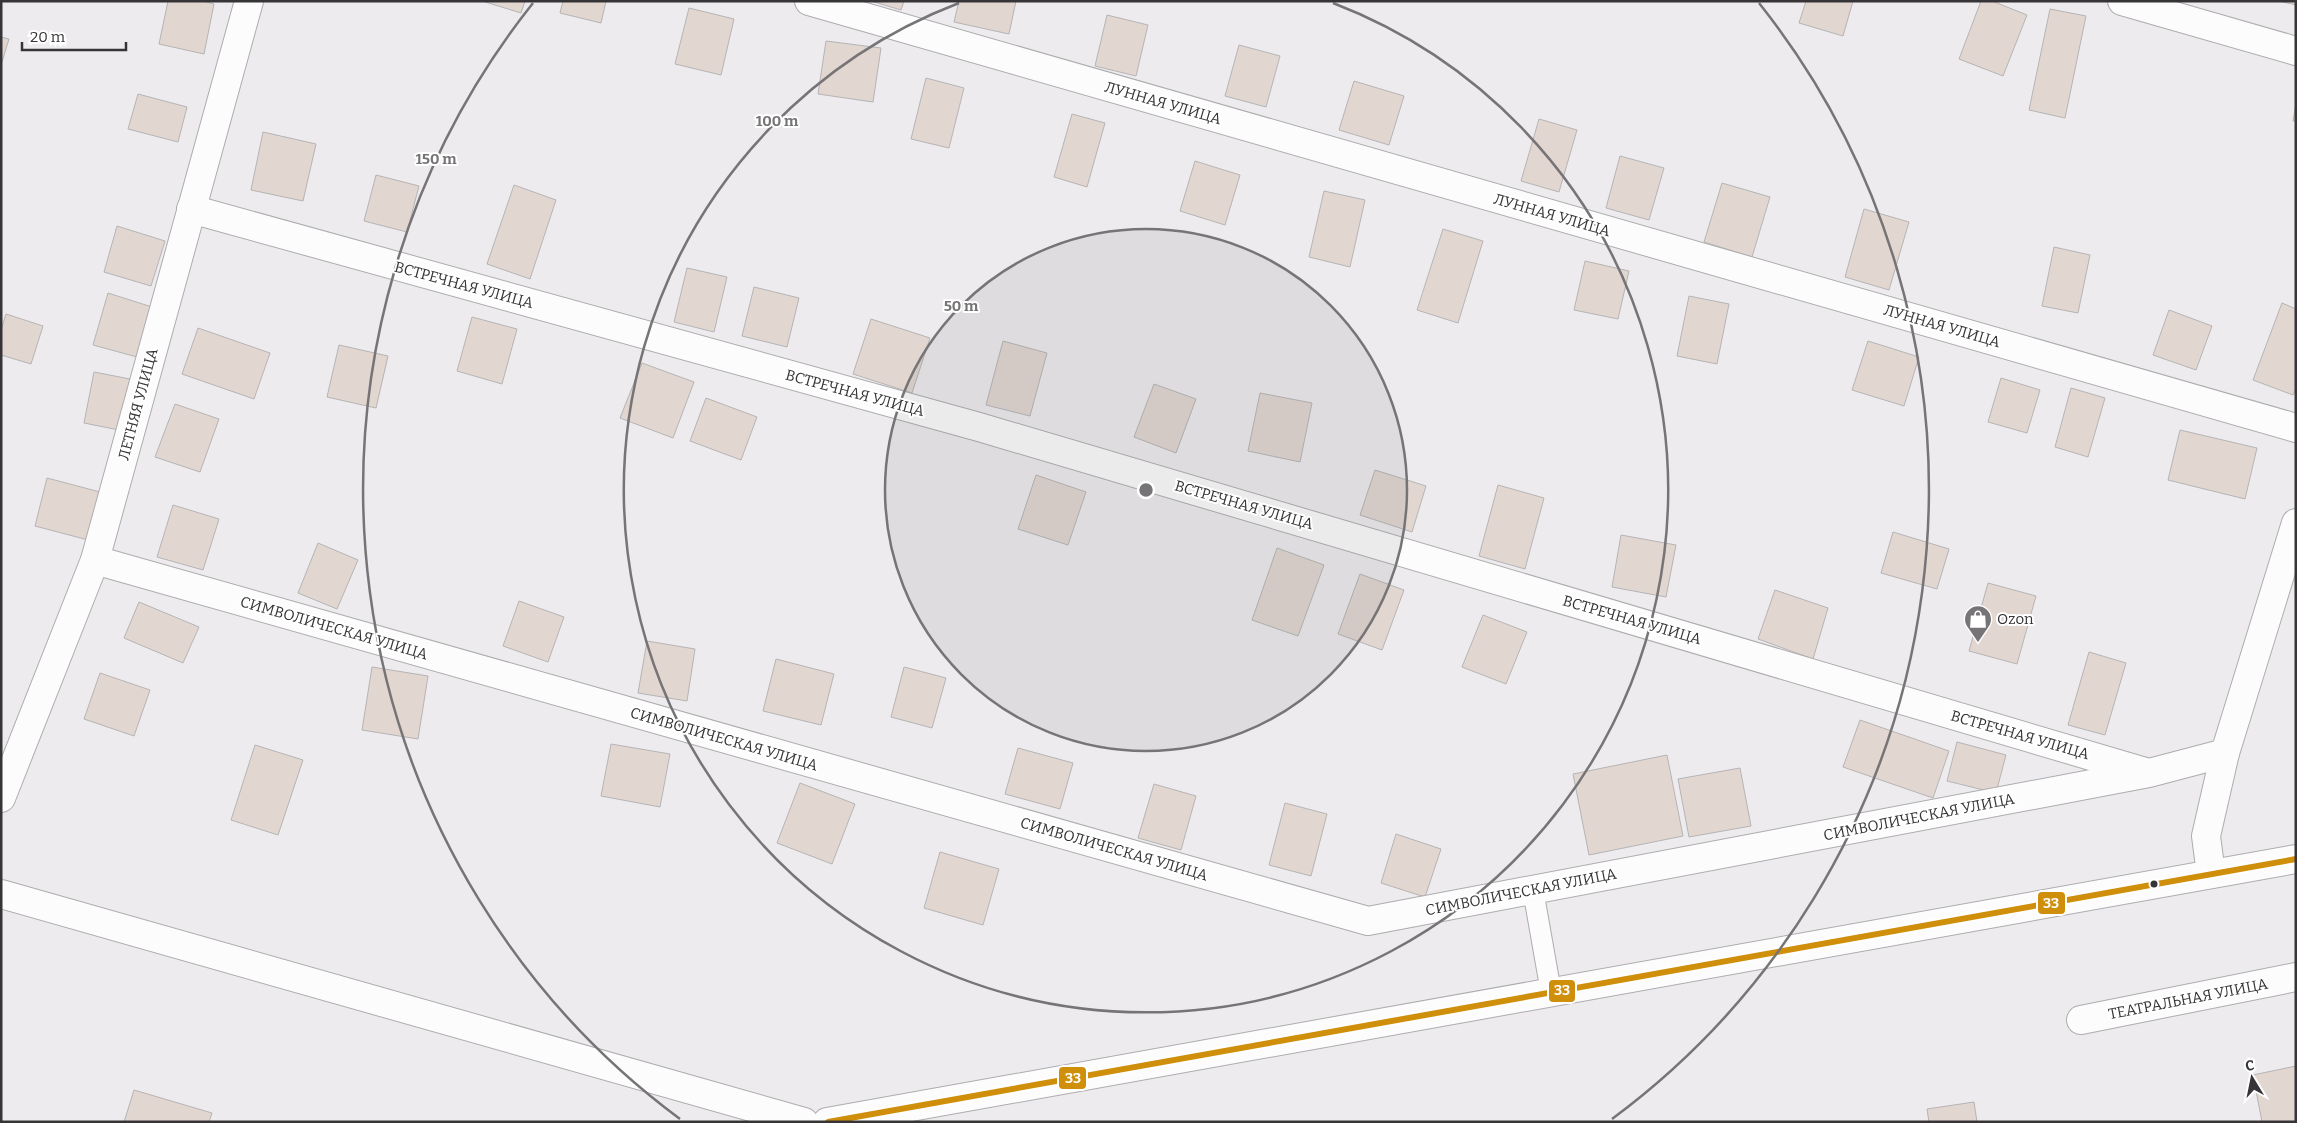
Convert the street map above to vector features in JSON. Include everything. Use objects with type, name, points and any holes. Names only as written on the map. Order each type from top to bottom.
[{"type":"street","name":"ЛЕТНЯЯ УЛИЦА","points":[[1,798],[95,560],[249,1]]},
{"type":"street","name":"ЛУННАЯ УЛИЦА","points":[[809,1],[2296,428]]},
{"type":"street","points":[[2122,1],[2296,51]]},
{"type":"street","name":"ВСТРЕЧНАЯ УЛИЦА","points":[[191,209],[978,427],[2148,773]]},
{"type":"street","points":[[2211,874],[2206,836],[2225,753],[2296,523]]},
{"type":"street","name":"СИМВОЛИЧЕСКАЯ УЛИЦА","points":[[95,560],[1368,921],[2148,773],[2225,753]]},
{"type":"street","points":[[827,1122],[2296,859]]},
{"type":"street","points":[[1,894],[804,1122]]},
{"type":"street","name":"ТЕАТРАЛЬНАЯ УЛИЦА","points":[[2081,1020],[2296,977]]},
{"type":"lane","points":[[1533,890],[1551,992]]},
{"type":"building","points":[[168,1],[203,1],[214,4],[204,54],[159,44]]},
{"type":"building","points":[[482,1],[525,1],[521,13]]},
{"type":"building","points":[[563,1],[606,1],[601,23],[560,13]]},
{"type":"building","points":[[871,1],[904,1],[901,10]]},
{"type":"building","points":[[959,1],[1016,1],[1009,34],[954,22]]},
{"type":"building","points":[[1806,1],[1853,1],[1843,36],[1799,23]]},
{"type":"building","points":[[1981,1],[1992,1],[2027,15],[2003,76],[1959,59]]},
{"type":"building","points":[[2279,1],[2296,1],[2296,5]]},
{"type":"building","points":[[689,8],[734,19],[721,75],[675,64]]},
{"type":"building","points":[[2050,9],[2086,16],[2065,118],[2029,110]]},
{"type":"building","points":[[1107,15],[1148,25],[1136,76],[1095,66]]},
{"type":"building","points":[[1,37],[9,39],[1,65]]},
{"type":"building","points":[[826,41],[881,48],[873,102],[818,94]]},
{"type":"building","points":[[1239,45],[1280,56],[1266,107],[1225,96]]},
{"type":"building","points":[[926,78],[964,88],[949,148],[911,139]]},
{"type":"building","points":[[1354,81],[1404,96],[1389,145],[1339,130]]},
{"type":"building","points":[[138,94],[187,107],[178,142],[128,129]]},
{"type":"building","points":[[2296,103],[2296,121],[2293,121]]},
{"type":"building","points":[[1072,114],[1105,123],[1087,187],[1054,177]]},
{"type":"building","points":[[1539,119],[1577,130],[1559,192],[1521,181]]},
{"type":"building","points":[[263,132],[316,144],[303,201],[251,190]]},
{"type":"building","points":[[1620,156],[1664,168],[1649,220],[1606,208]]},
{"type":"building","points":[[1195,161],[1240,175],[1225,225],[1180,211]]},
{"type":"building","points":[[376,175],[419,186],[407,232],[364,221]]},
{"type":"building","points":[[1722,183],[1770,197],[1752,257],[1704,242]]},
{"type":"building","points":[[514,185],[556,200],[530,279],[487,264]]},
{"type":"building","points":[[1324,191],[1365,200],[1350,267],[1309,257]]},
{"type":"building","points":[[1864,209],[1909,222],[1889,290],[1845,277]]},
{"type":"building","points":[[117,226],[165,241],[151,286],[104,272]]},
{"type":"building","points":[[1443,229],[1483,241],[1458,323],[1417,310]]},
{"type":"building","points":[[2054,247],[2090,255],[2078,313],[2042,306]]},
{"type":"building","points":[[1585,261],[1629,271],[1618,319],[1574,310]]},
{"type":"building","points":[[687,268],[727,277],[714,332],[674,322]]},
{"type":"building","points":[[754,287],[799,298],[787,347],[742,336]]},
{"type":"building","points":[[108,293],[152,307],[137,357],[93,345]]},
{"type":"building","points":[[1689,296],[1729,304],[1717,364],[1677,356]]},
{"type":"building","points":[[2282,303],[2296,309],[2296,388],[2293,395],[2253,380]]},
{"type":"building","points":[[2169,310],[2212,326],[2196,370],[2153,355]]},
{"type":"building","points":[[6,314],[43,326],[31,364],[1,355],[1,330]]},
{"type":"building","points":[[472,317],[517,329],[502,384],[457,371]]},
{"type":"building","points":[[871,319],[930,338],[912,393],[853,374]]},
{"type":"building","points":[[198,328],[270,353],[254,399],[182,374]]},
{"type":"building","points":[[1003,341],[1047,353],[1030,416],[986,405]]},
{"type":"building","points":[[1868,341],[1919,357],[1904,406],[1852,390]]},
{"type":"building","points":[[339,345],[388,356],[376,408],[327,397]]},
{"type":"building","points":[[642,363],[694,382],[673,438],[620,418]]},
{"type":"building","points":[[94,372],[130,379],[119,430],[84,423]]},
{"type":"building","points":[[2001,378],[2040,390],[2027,433],[1988,422]]},
{"type":"building","points":[[1154,384],[1196,399],[1176,453],[1134,437]]},
{"type":"building","points":[[2071,388],[2105,398],[2088,457],[2055,447]]},
{"type":"building","points":[[1260,393],[1312,403],[1300,462],[1248,451]]},
{"type":"building","points":[[706,398],[757,417],[741,460],[690,441]]},
{"type":"building","points":[[175,404],[219,419],[200,472],[155,457]]},
{"type":"building","points":[[2180,430],[2257,448],[2245,499],[2168,480]]},
{"type":"building","points":[[1375,470],[1426,486],[1412,532],[1360,515]]},
{"type":"building","points":[[1036,475],[1086,492],[1068,545],[1018,529]]},
{"type":"building","points":[[47,478],[100,492],[88,540],[35,526]]},
{"type":"building","points":[[1498,485],[1544,498],[1525,569],[1479,556]]},
{"type":"building","points":[[173,505],[219,519],[203,570],[157,557]]},
{"type":"building","points":[[1893,532],[1949,549],[1937,589],[1881,573]]},
{"type":"building","points":[[1621,535],[1676,545],[1666,597],[1612,587]]},
{"type":"building","points":[[318,543],[358,560],[337,609],[298,593]]},
{"type":"building","points":[[1277,548],[1324,565],[1298,636],[1252,620]]},
{"type":"building","points":[[1360,574],[1404,590],[1382,650],[1338,634]]},
{"type":"building","points":[[1988,583],[2036,596],[2017,664],[1969,651]]},
{"type":"building","points":[[1775,590],[1828,608],[1813,659],[1758,639]]},
{"type":"building","points":[[519,601],[564,617],[548,662],[503,646]]},
{"type":"building","points":[[139,602],[199,627],[183,663],[124,638]]},
{"type":"building","points":[[1483,615],[1527,632],[1506,684],[1462,667]]},
{"type":"building","points":[[647,641],[695,649],[687,701],[638,693]]},
{"type":"building","points":[[2089,652],[2126,663],[2105,735],[2068,725]]},
{"type":"building","points":[[776,659],[834,674],[821,725],[763,711]]},
{"type":"building","points":[[372,667],[428,676],[418,739],[362,730]]},
{"type":"building","points":[[904,667],[946,678],[932,728],[891,717]]},
{"type":"building","points":[[100,673],[150,690],[134,736],[84,719]]},
{"type":"building","points":[[1860,720],[1949,751],[1933,798],[1843,767]]},
{"type":"building","points":[[1957,742],[2006,755],[1996,793],[1947,781]]},
{"type":"building","points":[[611,744],[670,754],[660,807],[601,796]]},
{"type":"building","points":[[255,745],[303,760],[278,835],[231,820]]},
{"type":"building","points":[[1018,748],[1073,763],[1060,809],[1005,794]]},
{"type":"building","points":[[1667,755],[1683,836],[1589,855],[1573,774]]},
{"type":"building","points":[[1740,768],[1751,826],[1689,837],[1678,779]]},
{"type":"building","points":[[800,783],[855,804],[832,864],[777,843]]},
{"type":"building","points":[[1154,784],[1196,796],[1181,850],[1138,838]]},
{"type":"building","points":[[1285,803],[1327,814],[1311,876],[1269,865]]},
{"type":"building","points":[[1396,834],[1441,849],[1425,897],[1381,883]]},
{"type":"building","points":[[940,852],[999,869],[983,925],[924,908]]},
{"type":"building","points":[[2296,1066],[2296,1122],[2262,1122],[2253,1075]]},
{"type":"building","points":[[134,1090],[212,1113],[209,1122],[124,1122]]},
{"type":"building","points":[[1974,1102],[1977,1122],[1929,1122],[1927,1109]]},
{"type":"transit line","name":"33","points":[[828,1122],[2296,859]]},
{"type":"place","name":"Ozon","points":[[1978,643]]}]
